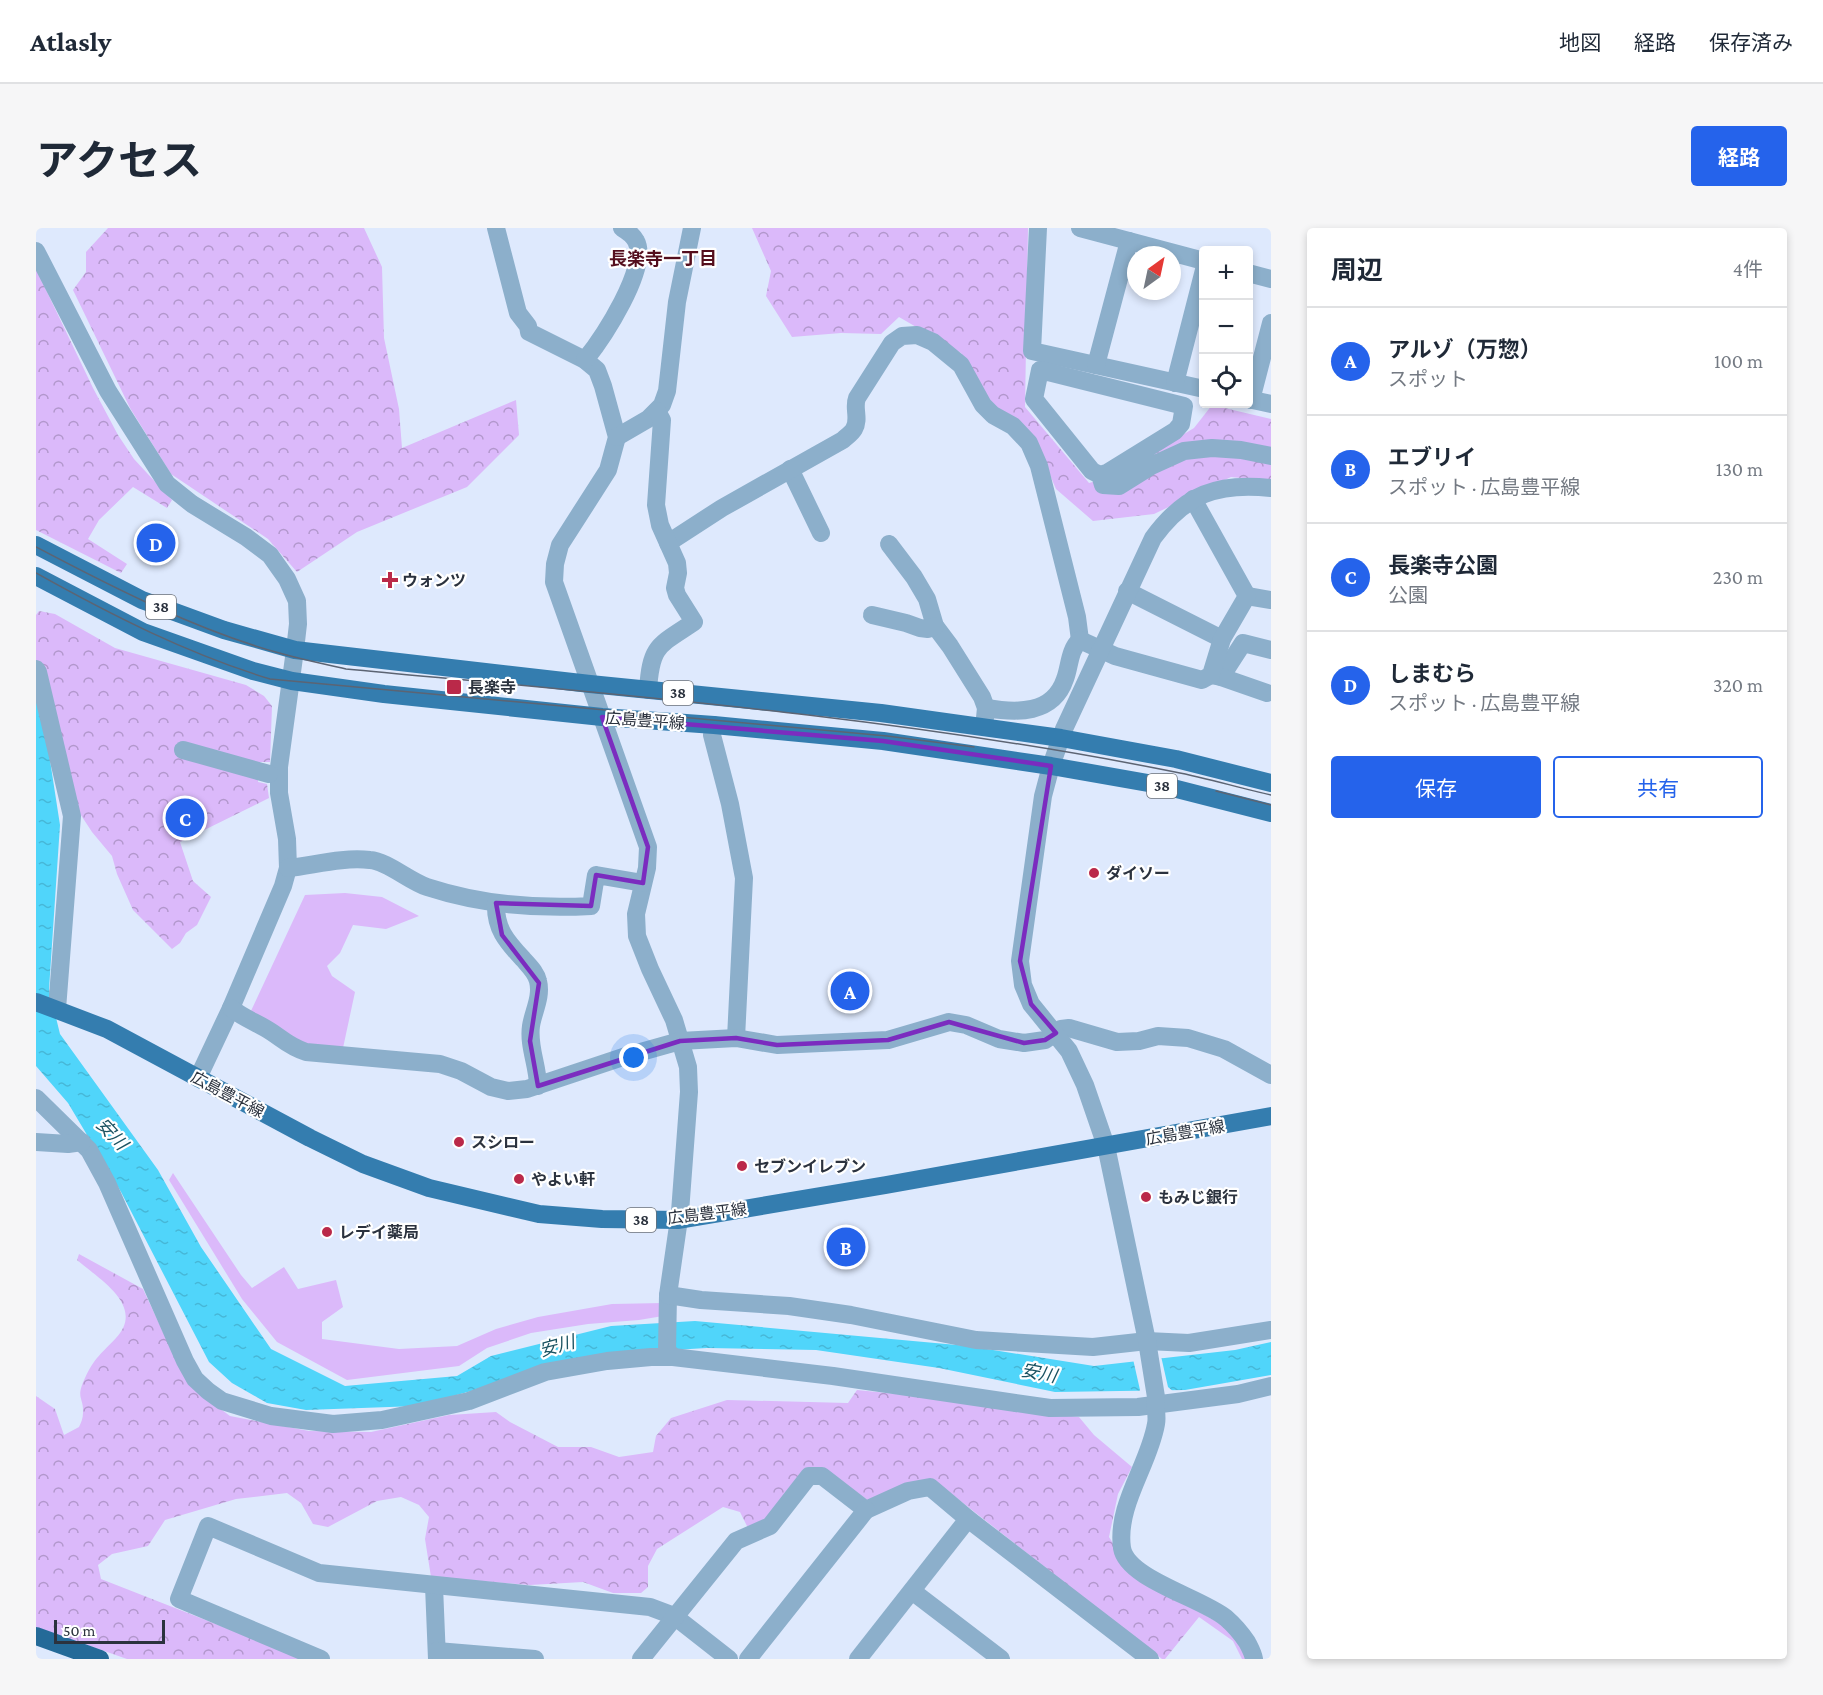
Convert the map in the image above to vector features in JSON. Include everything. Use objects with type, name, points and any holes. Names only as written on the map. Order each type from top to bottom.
[{"type":"highway","points":[[36,1636],[100,1659]]},
{"type":"main road","name":"広島豊平線","points":[[36,544],[142,600],[224,630],[295,650],[590,684],[881,712],[1061,738],[1176,759],[1271,783]]},
{"type":"main road","name":"広島豊平線","points":[[38,581],[143,632],[253,671],[292,681],[384,694],[602,717],[883,741],[1165,786],[1271,813]]},
{"type":"main road","name":"広島豊平線","points":[[36,1002],[107,1029],[363,1164],[429,1188],[539,1214],[602,1219],[679,1220],[1271,1116]]},
{"type":"street","points":[[496,228],[518,313],[528,326],[529,332],[585,360],[597,370],[617,437],[608,470],[560,545],[555,564],[554,582],[648,847],[647,868],[636,914],[637,936],[674,1020],[688,1068],[689,1092],[679,1220],[668,1298],[670,1354]]},
{"type":"street","points":[[585,360],[620,310],[636,269],[639,250],[636,240],[622,228]]},
{"type":"street","points":[[617,437],[648,419],[662,405],[667,391],[677,302],[692,228]]},
{"type":"street","points":[[1038,228],[1032,351],[1199,388]]},
{"type":"street","points":[[1080,228],[1199,260]]},
{"type":"street","points":[[1096,365],[1129,241]]},
{"type":"street","points":[[36,251],[108,392],[166,484],[192,504],[246,537],[270,555],[287,579],[297,601],[298,624],[292,681],[279,766],[279,793],[287,839],[288,868],[283,886],[231,1008],[198,1078]]},
{"type":"street","points":[[1253,274],[1271,279]]},
{"type":"street","points":[[1175,383],[1199,286]]},
{"type":"street","points":[[1253,388],[1271,323]]},
{"type":"street","points":[[668,543],[722,508],[843,440],[855,428],[856,398],[892,343],[902,336],[917,335],[933,342],[961,365],[983,405],[993,415],[1013,426],[1029,443],[1039,466],[1077,616],[1080,640]]},
{"type":"street","points":[[1100,475],[1107,473],[1175,431],[1181,424],[1184,406],[1040,370],[1034,399],[1092,471],[1100,475],[1103,485],[1119,486],[1151,466],[1184,451],[1212,448],[1241,450],[1271,456]]},
{"type":"street","points":[[1253,400],[1271,404]]},
{"type":"street","points":[[648,690],[650,662],[660,645],[694,622],[677,595],[675,588],[677,563],[660,525],[656,505],[662,420],[657,411]]},
{"type":"street","points":[[790,469],[821,533]]},
{"type":"street","points":[[1260,1656],[1225,1617],[1133,1567],[1122,1549],[1123,1526],[1130,1493],[1148,1454],[1157,1422],[1147,1343],[1106,1146],[1085,1085],[1069,1051],[1031,1004],[1023,985],[1020,961],[1043,796],[1051,766],[1061,738],[1153,538],[1168,517],[1193,499],[1225,487],[1248,485],[1271,488]]},
{"type":"street","points":[[1193,499],[1247,596]]},
{"type":"street","points":[[889,544],[914,577],[927,599],[935,626],[982,697],[986,708],[985,727]]},
{"type":"street","points":[[1127,591],[1222,639]]},
{"type":"street","points":[[1247,596],[1271,600]]},
{"type":"street","points":[[1216,676],[1222,639],[1247,596]]},
{"type":"street","points":[[872,615],[920,628],[928,629],[935,626]]},
{"type":"street","points":[[1080,640],[1115,656],[1202,680],[1216,676],[1267,693]]},
{"type":"street","points":[[986,708],[1012,712],[1030,711],[1053,700],[1065,681],[1070,658],[1080,640]]},
{"type":"street","points":[[1216,676],[1243,643],[1271,651]]},
{"type":"street","points":[[36,669],[39,672],[72,816],[57,1009]]},
{"type":"street","points":[[714,725],[712,735],[730,804],[744,878],[736,1038]]},
{"type":"street","points":[[183,750],[269,774]]},
{"type":"street","points":[[288,868],[342,860],[372,860],[388,866],[412,882],[431,888],[496,903],[564,907],[591,906],[596,875],[643,883]]},
{"type":"street","points":[[496,903],[495,918],[502,935],[534,970],[539,983],[530,1041],[538,1069],[538,1086]]},
{"type":"street","points":[[231,1008],[242,1017],[265,1028],[290,1047],[306,1052],[440,1064],[461,1071],[491,1087],[508,1091],[538,1086],[623,1057],[680,1041],[736,1038],[777,1045],[888,1040],[949,1022],[966,1025],[999,1039],[1024,1043],[1045,1040],[1069,1028],[1117,1042],[1139,1041],[1158,1036],[1188,1038],[1224,1049],[1271,1075]]},
{"type":"street","points":[[36,1098],[89,1150],[107,1183],[195,1379],[222,1401],[271,1416],[333,1424],[382,1420],[469,1401],[545,1372],[607,1361],[670,1354],[1050,1408],[1106,1408],[1238,1394],[1271,1386]]},
{"type":"street","points":[[36,1142],[68,1144],[82,1142]]},
{"type":"street","points":[[668,1298],[820,1310],[976,1340],[1093,1347],[1189,1343],[1271,1330]]},
{"type":"street","points":[[641,1659],[736,1541],[770,1526],[809,1476],[822,1476],[866,1510]]},
{"type":"street","points":[[748,1659],[866,1510],[908,1491],[930,1487],[968,1519],[1150,1659]]},
{"type":"street","points":[[861,1658],[968,1519]]},
{"type":"street","points":[[321,1659],[179,1599],[208,1526],[319,1573],[650,1607],[674,1616],[729,1659]]},
{"type":"street","points":[[434,1586],[437,1655],[535,1659]]},
{"type":"street","points":[[912,1591],[1001,1659]]},
{"type":"highlighted area","points":[[602,717],[883,741],[1051,766],[1020,961],[1031,1004],[1056,1033],[1045,1040],[1024,1043],[949,1022],[888,1040],[777,1045],[736,1038],[680,1041],[538,1086],[530,1041],[539,983],[502,935],[496,903],[591,906],[596,875],[643,883],[648,847]]},
{"type":"green space","points":[[108,228],[364,228],[382,267],[384,338],[399,409],[402,448],[516,400],[519,435],[467,487],[357,532],[297,572],[268,539],[171,474],[130,408],[73,290],[86,272],[86,252]]},
{"type":"green space","points":[[752,228],[1028,228],[1025,407],[1089,483],[1114,476],[1194,428],[1210,408],[1225,408],[1271,419],[1271,481],[1231,477],[1154,514],[1093,521],[1056,489],[1035,440],[990,404],[961,353],[899,317],[881,334],[841,333],[792,337],[766,296],[771,271]]},
{"type":"green space","points":[[36,269],[118,435],[134,459],[172,500],[167,508],[133,487],[99,520],[88,539],[127,564],[121,573],[36,530]]},
{"type":"green space","points":[[39,611],[55,614],[115,648],[246,685],[264,696],[272,706],[270,762],[259,762],[258,782],[267,784],[269,798],[180,842],[193,881],[211,897],[197,925],[186,933],[180,943],[172,949],[133,910],[117,874],[112,856],[92,832],[75,806],[36,662],[36,615]]},
{"type":"green space","points":[[345,893],[382,897],[419,916],[386,929],[353,925],[340,953],[327,966],[332,976],[355,992],[343,1048],[312,1047],[250,1013],[305,895]]},
{"type":"green space","points":[[173,1173],[252,1288],[284,1267],[298,1289],[336,1280],[343,1307],[322,1322],[322,1339],[399,1349],[457,1346],[496,1329],[538,1317],[612,1304],[663,1303],[663,1316],[531,1333],[487,1348],[459,1366],[347,1380],[277,1342],[242,1299],[169,1180]]},
{"type":"green space","points":[[79,1254],[143,1289],[177,1362],[194,1389],[230,1416],[309,1431],[371,1432],[449,1415],[496,1412],[510,1422],[558,1447],[591,1447],[619,1457],[653,1452],[656,1436],[671,1418],[727,1400],[848,1403],[857,1390],[1079,1417],[1094,1435],[1132,1467],[1118,1494],[1109,1537],[1133,1574],[1224,1626],[1241,1640],[1246,1659],[1242,1659],[1233,1641],[1199,1617],[1165,1659],[1162,1659],[935,1481],[869,1501],[825,1471],[749,1530],[740,1512],[723,1507],[657,1549],[648,1566],[648,1587],[641,1593],[613,1593],[583,1582],[530,1585],[431,1577],[425,1539],[429,1517],[419,1505],[401,1497],[377,1501],[328,1527],[313,1524],[301,1503],[287,1493],[236,1499],[165,1520],[148,1546],[112,1554],[98,1565],[101,1579],[305,1659],[127,1659],[36,1627],[36,1396],[55,1409],[64,1435],[79,1427],[83,1415],[80,1394],[82,1385],[95,1361],[124,1326],[126,1315],[123,1304],[116,1294],[77,1260]]},
{"type":"water","name":"安川","points":[[36,696],[45,728],[60,825],[49,989],[60,1034],[158,1170],[201,1247],[271,1349],[345,1386],[457,1376],[491,1356],[611,1326],[695,1321],[968,1346],[1094,1366],[1235,1350],[1271,1342],[1271,1375],[1185,1390],[1055,1392],[939,1368],[816,1350],[707,1348],[605,1354],[417,1406],[306,1410],[267,1403],[232,1383],[209,1362],[121,1192],[68,1103],[36,1066]]},
{"type":"pier","points":[[1161,1356],[1168,1387],[1175,1393],[1138,1394],[1140,1390],[1133,1359]]},
{"type":"tram line","points":[[36,547],[126,593],[220,634],[283,654],[346,669],[762,710],[969,736],[1187,774],[1271,795]]},
{"type":"tram line","points":[[36,573],[93,604],[180,646],[270,679],[887,736],[974,747]]},
{"type":"tram line","points":[[1216,791],[1271,805]]},
{"type":"place","name":"しまむら","points":[[156,543]]},
{"type":"place","name":"ウォンツ","points":[[390,580]]},
{"type":"place","name":"長楽寺","points":[[454,687]]},
{"type":"place","name":"長楽寺公園","points":[[185,818]]},
{"type":"place","name":"ダイソー","points":[[1094,873]]},
{"type":"place","name":"アルゾ（万惣）","points":[[850,991]]},
{"type":"place","name":"スシロー","points":[[459,1142]]},
{"type":"place","name":"セブンイレブン","points":[[742,1166]]},
{"type":"place","name":"やよい軒","points":[[519,1179]]},
{"type":"place","name":"もみじ銀行","points":[[1146,1197]]},
{"type":"place","name":"レデイ薬局","points":[[327,1232]]},
{"type":"place","name":"エブリイ","points":[[846,1247]]},
{"type":"district","name":"長楽寺一丁目","points":[[663,259]]}]
